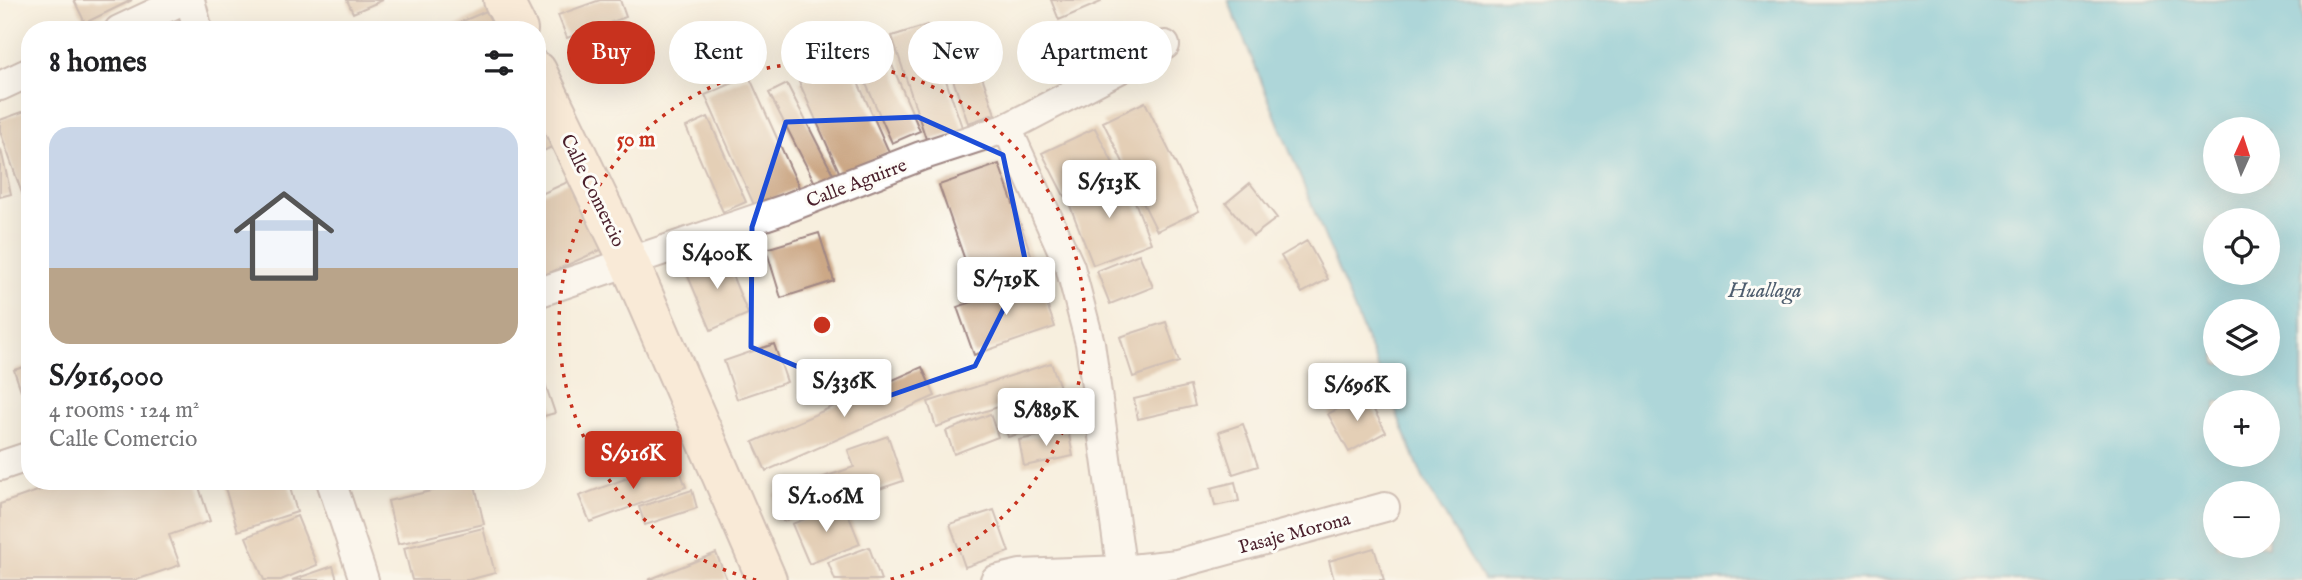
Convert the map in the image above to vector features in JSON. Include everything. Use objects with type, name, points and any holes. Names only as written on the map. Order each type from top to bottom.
[{"type":"street","points":[[138,21],[183,0]]},
{"type":"street","points":[[190,0],[196,21]]},
{"type":"street","points":[[503,0],[514,21]]},
{"type":"street","points":[[0,86],[21,76]]},
{"type":"street","name":"Calle Aguirre","points":[[546,290],[629,264],[785,209],[921,156],[1007,128],[1091,84]]},
{"type":"street","name":"Calle Comercio","points":[[546,90],[629,264],[767,580]]},
{"type":"street","points":[[1007,128],[1070,267],[1090,343],[1122,575]]},
{"type":"street","points":[[0,466],[21,459]]},
{"type":"street","points":[[334,490],[364,580]]},
{"type":"street","name":"Pasaje Morona","points":[[995,580],[1020,574],[1122,575],[1177,564],[1385,508]]},
{"type":"highlighted area","points":[[918,117],[1003,155],[1026,264],[975,366],[877,400],[751,347],[752,227],[786,122]]},
{"type":"water","name":"Huallaga","points":[[1228,0],[2302,0],[2302,580],[1483,580],[1423,478]]},
{"type":"building","points":[[74,0],[132,0],[89,21],[84,21]]},
{"type":"building","points":[[347,0],[383,0],[353,13]]},
{"type":"building","points":[[600,0],[620,0],[626,17],[615,21],[567,21],[567,38],[558,15]]},
{"type":"building","points":[[1051,0],[1100,0],[1101,2],[1059,20]]},
{"type":"building","points":[[498,6],[504,21],[463,21]]},
{"type":"building","points":[[908,31],[908,84],[947,84],[963,130],[927,142],[894,42],[894,35]]},
{"type":"building","points":[[894,70],[920,131],[892,143],[866,84],[894,84]]},
{"type":"building","points":[[730,84],[753,84],[799,187],[755,207],[705,95]]},
{"type":"building","points":[[787,84],[834,176],[816,185],[769,93]]},
{"type":"building","points":[[800,84],[859,84],[889,152],[840,174]]},
{"type":"building","points":[[954,84],[985,84],[995,114],[968,123]]},
{"type":"building","points":[[1145,102],[1199,211],[1157,231],[1103,122]]},
{"type":"building","points":[[21,112],[21,190],[0,131],[0,120]]},
{"type":"building","points":[[708,117],[746,202],[723,212],[686,127]]},
{"type":"building","points":[[546,126],[558,144],[546,150]]},
{"type":"building","points":[[1095,128],[1117,171],[1064,196],[1042,153]]},
{"type":"building","points":[[0,151],[11,194],[0,197]]},
{"type":"building","points":[[999,164],[1037,271],[976,292],[939,185]]},
{"type":"building","points":[[1125,176],[1151,243],[1093,265],[1067,198]]},
{"type":"building","points":[[574,179],[605,248],[546,275],[546,192]]},
{"type":"building","points":[[1250,183],[1277,218],[1253,236],[1226,203]]},
{"type":"building","points":[[819,233],[834,281],[781,298],[766,249]]},
{"type":"building","points":[[1307,241],[1328,279],[1302,293],[1281,256]]},
{"type":"building","points":[[723,253],[748,314],[711,330],[685,269]]},
{"type":"building","points":[[1139,254],[1153,287],[1110,304],[1097,271]]},
{"type":"building","points":[[1038,279],[1055,327],[974,355],[957,307]]},
{"type":"building","points":[[1166,322],[1179,362],[1133,377],[1120,337]]},
{"type":"building","points":[[774,344],[787,382],[737,399],[724,361]]},
{"type":"building","points":[[1051,363],[1060,387],[936,427],[928,402]]},
{"type":"building","points":[[922,367],[935,396],[766,471],[753,442]]},
{"type":"building","points":[[21,368],[21,391],[14,370]]},
{"type":"building","points":[[546,386],[555,413],[546,416]]},
{"type":"building","points":[[1190,386],[1195,406],[1138,419],[1134,399]]},
{"type":"building","points":[[1067,391],[1075,417],[1008,437],[1000,411]]},
{"type":"building","points":[[1365,394],[1386,432],[1349,452],[1328,414]]},
{"type":"building","points":[[990,414],[998,437],[954,454],[946,431]]},
{"type":"building","points":[[1243,424],[1258,466],[1233,474],[1219,432]]},
{"type":"building","points":[[1068,430],[1073,456],[1024,466],[1019,440]]},
{"type":"building","points":[[888,436],[903,481],[783,521],[774,494],[854,467],[848,450]]},
{"type":"building","points":[[676,460],[686,487],[590,522],[579,496]]},
{"type":"building","points":[[1235,482],[1239,501],[1215,506],[1211,488]]},
{"type":"building","points":[[40,490],[200,490],[210,521],[169,535],[180,565],[136,580],[0,580],[0,504]]},
{"type":"building","points":[[226,490],[291,490],[297,512],[238,531]]},
{"type":"building","points":[[435,490],[476,490],[484,524],[398,544],[388,501]]},
{"type":"building","points":[[692,490],[697,508],[645,525],[639,507]]},
{"type":"building","points":[[844,504],[860,544],[809,564],[792,524]]},
{"type":"building","points":[[994,510],[1009,552],[965,567],[950,524]]},
{"type":"building","points":[[297,516],[317,565],[281,580],[264,580],[246,537]]},
{"type":"building","points":[[483,528],[495,573],[468,580],[412,580],[404,548]]},
{"type":"building","points":[[869,547],[881,580],[835,580],[828,562]]},
{"type":"building","points":[[1374,548],[1384,580],[1334,580],[1329,561]]},
{"type":"building","points":[[716,553],[727,580],[648,580]]},
{"type":"building","points":[[333,566],[337,580],[292,580]]}]
